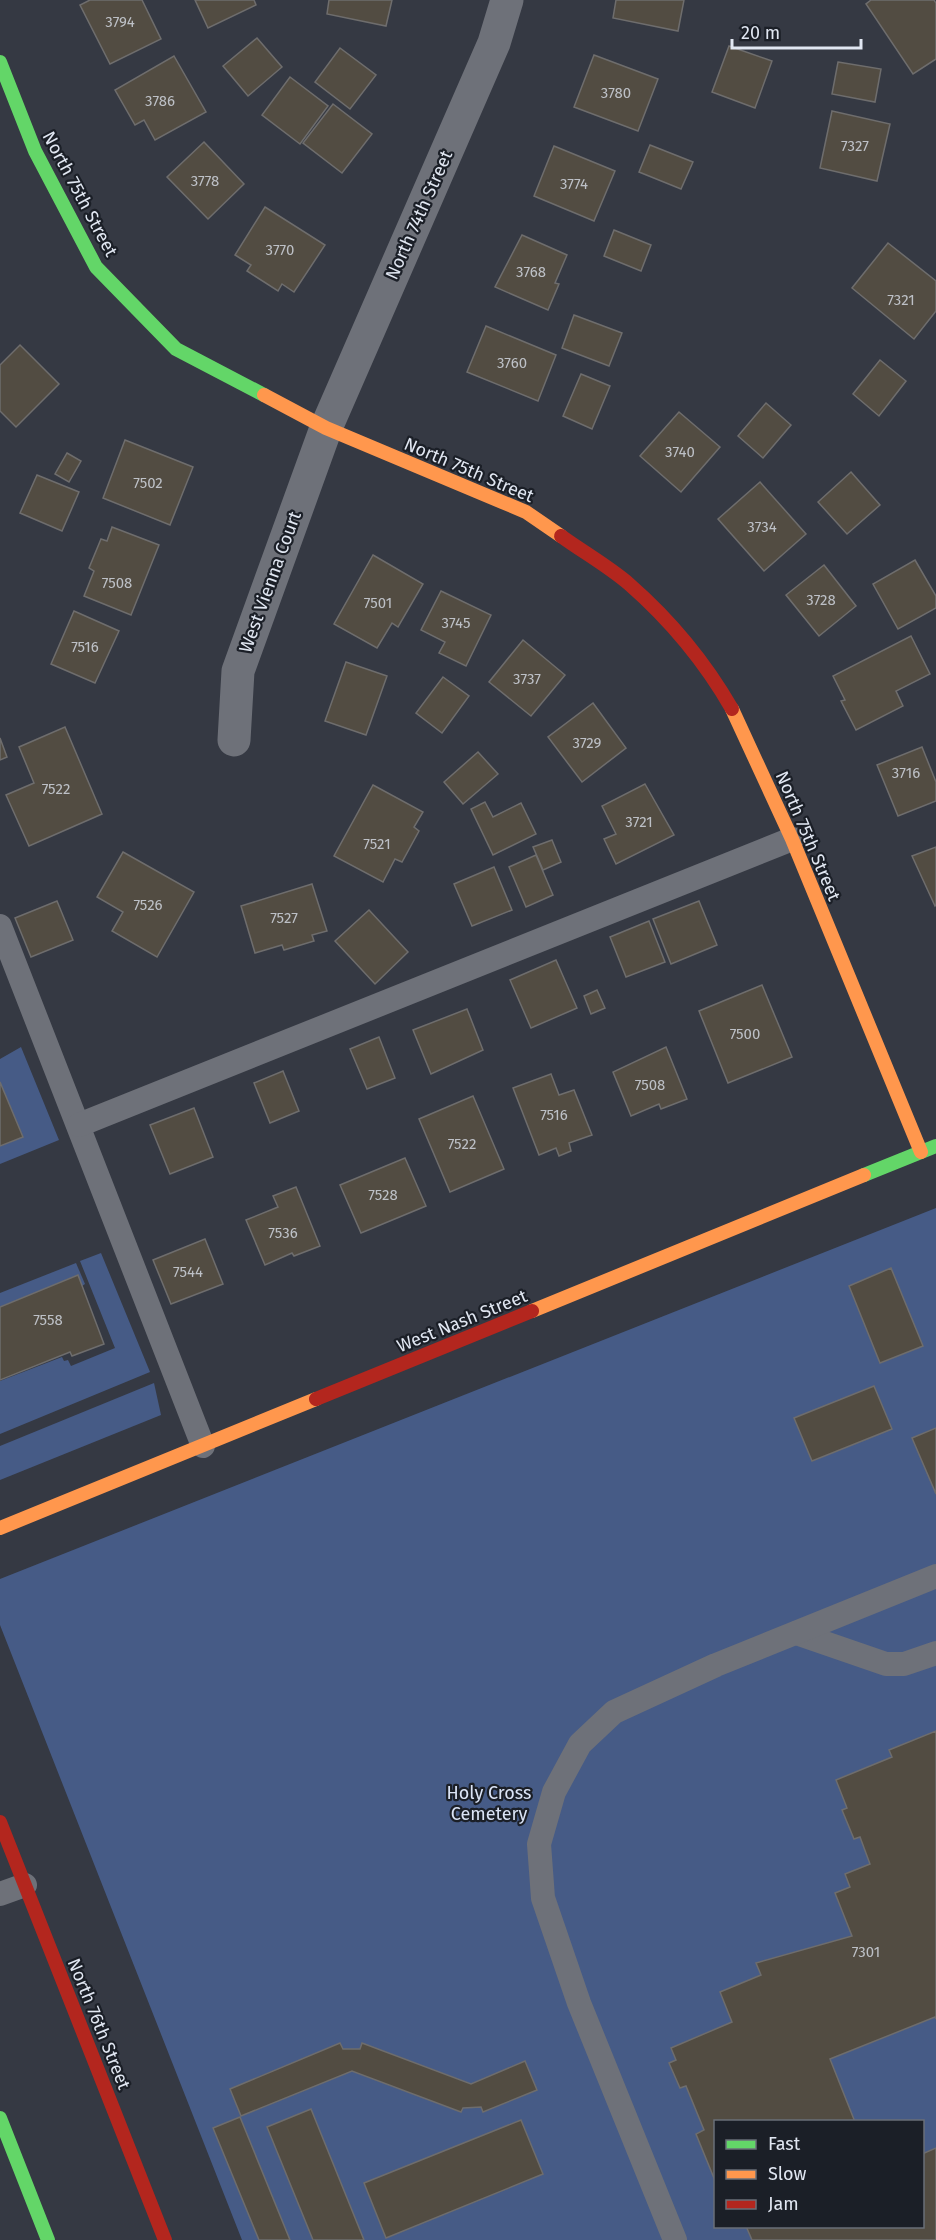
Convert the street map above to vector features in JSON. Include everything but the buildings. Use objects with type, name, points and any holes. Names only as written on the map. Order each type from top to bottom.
[{"type":"street","name":"North 74th Street","points":[[326,428],[494,43],[507,0]]},
{"type":"street","name":"North 75th Street","points":[[0,62],[35,151],[96,267],[176,349],[326,428],[526,512],[628,583],[700,660],[731,707],[792,839],[921,1152]]},
{"type":"street","name":"West Vienna Court","points":[[234,740],[238,671],[326,428]]},
{"type":"street","name":"West Nash Street","points":[[0,1528],[936,1146]]},
{"type":"street","name":"North 76th Street","points":[[0,1822],[165,2240]]},
{"type":"street","points":[[0,2118],[48,2240]]},
{"type":"lane","points":[[79,1125],[792,839]]},
{"type":"lane","points":[[0,926],[203,1446]]},
{"type":"lane","points":[[675,2240],[579,2003],[543,1898],[539,1844],[554,1792],[580,1744],[614,1712],[716,1665],[936,1576]]},
{"type":"lane","points":[[796,1633],[886,1664],[904,1664],[936,1653]]},
{"type":"lane","points":[[0,1894],[25,1885]]},
{"type":"green space","points":[[21,1047],[59,1140],[0,1164],[0,1146],[23,1137],[0,1082],[0,1059]]},
{"type":"green space","name":"Holy Cross Cemetery","points":[[936,1208],[936,2240],[242,2240],[0,1625],[0,1579]]},
{"type":"green space","points":[[101,1253],[150,1372],[0,1434],[0,1381],[62,1357],[64,1361],[68,1360],[71,1366],[115,1348],[80,1261]]},
{"type":"green space","points":[[76,1263],[85,1284],[82,1286],[0,1307],[0,1293]]},
{"type":"green space","points":[[154,1383],[161,1415],[0,1480],[0,1446]]},
{"type":"traffic: fast","points":[[0,62],[35,151],[96,267],[176,349],[264,395]]},
{"type":"traffic: fast","points":[[864,1175],[936,1146]]},
{"type":"traffic: fast","points":[[0,2118],[48,2240]]},
{"type":"traffic: slow","points":[[264,395],[326,428],[526,512],[561,536]]},
{"type":"traffic: slow","points":[[732,709],[792,839],[921,1152]]},
{"type":"traffic: slow","points":[[532,1311],[864,1175]]},
{"type":"traffic: slow","points":[[0,1528],[316,1399]]},
{"type":"traffic: jam","points":[[561,536],[621,577],[644,597],[698,658],[732,709]]},
{"type":"traffic: jam","points":[[316,1399],[532,1311]]},
{"type":"traffic: jam","points":[[0,1822],[165,2240]]}]
